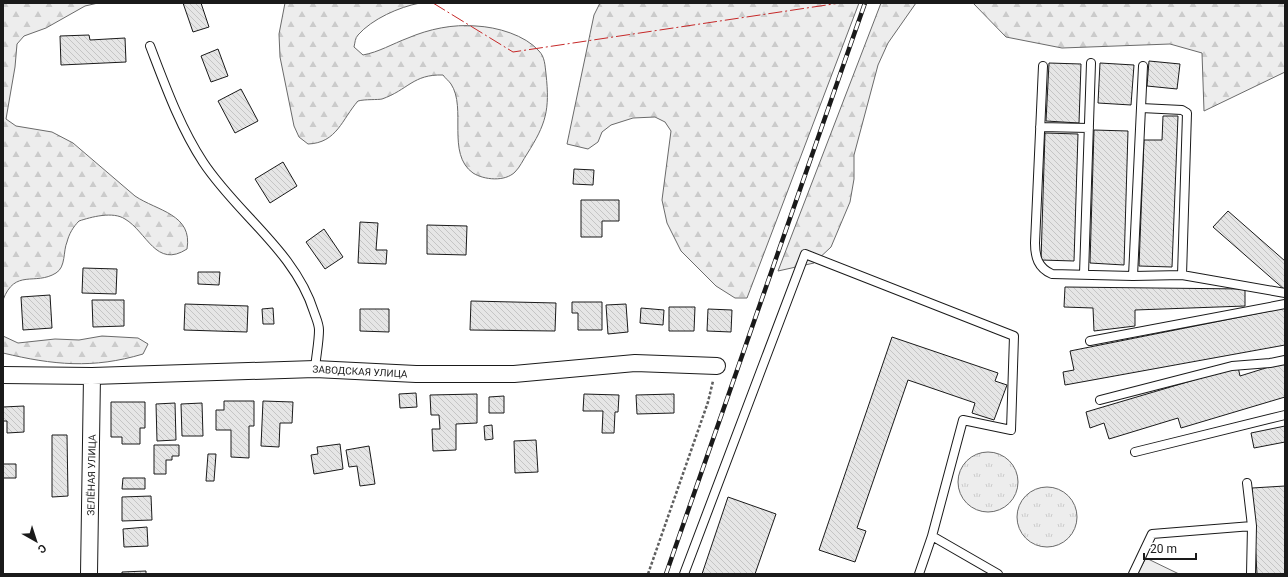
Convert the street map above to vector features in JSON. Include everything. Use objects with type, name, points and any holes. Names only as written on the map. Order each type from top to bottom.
[{"type":"street","name":"ЗАВОДСКАЯ УЛИЦА","points":[[3,375],[92,376],[315,369],[416,374],[514,374],[634,363],[717,366]]},
{"type":"street","name":"ЗЕЛЁНАЯ УЛИЦА","points":[[89,574],[92,376]]},
{"type":"lane","points":[[150,46],[179,117],[203,162],[297,274],[309,297],[319,328],[315,369]]},
{"type":"lane","points":[[1084,274],[1091,63]]},
{"type":"lane","points":[[1043,66],[1035,253],[1040,265],[1052,274],[1133,276],[1182,275],[1225,281],[1285,293]]},
{"type":"lane","points":[[1133,276],[1143,66]]},
{"type":"lane","points":[[1141,108],[1182,110],[1187,113],[1182,275]]},
{"type":"lane","points":[[1040,126],[1089,128]]},
{"type":"lane","points":[[684,574],[805,254],[1014,336],[1011,430],[963,420],[932,536],[919,574]]},
{"type":"lane","points":[[1090,342],[1285,304]]},
{"type":"lane","points":[[1100,400],[1232,366],[1270,363],[1285,360]]},
{"type":"lane","points":[[1135,452],[1285,415]]},
{"type":"lane","points":[[1247,483],[1252,526],[1251,574]]},
{"type":"lane","points":[[1133,574],[1152,534],[1252,526]]},
{"type":"lane","points":[[932,536],[998,574]]},
{"type":"path","points":[[648,574],[708,402],[717,366]]},
{"type":"shaded area","points":[[1146,558],[1179,574],[1137,574]]},
{"type":"green space","points":[[3,3],[98,3],[85,6],[46,28],[24,36],[17,44],[15,67],[6,119],[16,126],[52,132],[73,143],[135,196],[172,215],[179,221],[184,228],[187,237],[187,249],[176,254],[167,255],[160,252],[133,225],[125,219],[114,215],[79,221],[69,236],[63,263],[59,270],[48,277],[26,279],[13,284],[3,300]]},
{"type":"green space","points":[[285,3],[420,3],[403,7],[386,14],[364,29],[356,38],[354,47],[363,55],[380,50],[424,32],[459,26],[493,28],[526,40],[541,53],[544,62],[547,87],[547,107],[539,134],[518,168],[511,175],[500,179],[494,179],[473,173],[465,165],[460,154],[458,143],[457,105],[451,84],[443,75],[433,75],[417,80],[382,99],[358,101],[332,135],[318,143],[308,144],[299,137],[294,126],[280,57],[279,34]]},
{"type":"green space","points":[[600,3],[859,3],[747,298],[735,298],[716,286],[681,251],[667,223],[662,200],[671,131],[665,122],[655,117],[633,118],[611,125],[602,132],[598,142],[588,149],[567,144],[594,15]]},
{"type":"green space","points":[[881,3],[916,3],[888,43],[878,65],[854,155],[854,179],[850,202],[831,247],[814,263],[778,271]]},
{"type":"green space","points":[[973,3],[1285,3],[1285,72],[1204,111],[1202,53],[1170,44],[1062,48],[1006,37]]},
{"type":"green space","points":[[3,336],[18,343],[55,339],[79,340],[102,336],[138,338],[148,344],[143,354],[125,359],[107,362],[73,364],[56,363],[3,353]]},
{"type":"green space","points":[[982,452],[994,452],[1005,457],[1013,465],[1018,476],[1016,494],[1005,507],[994,512],[982,512],[971,507],[963,499],[958,488],[958,476],[963,465],[971,457]]},
{"type":"green space","points":[[1047,487],[1059,489],[1072,500],[1075,505],[1077,517],[1075,529],[1064,542],[1059,545],[1047,547],[1035,545],[1022,534],[1019,529],[1017,517],[1019,505],[1030,492],[1035,489]]},
{"type":"building","points":[[183,3],[201,3],[209,27],[193,32]]},
{"type":"building","points":[[89,35],[90,40],[125,38],[126,62],[61,65],[60,36]]},
{"type":"building","points":[[218,49],[228,76],[211,82],[201,56]]},
{"type":"building","points":[[1149,61],[1180,64],[1177,89],[1147,86]]},
{"type":"building","points":[[1049,63],[1081,64],[1079,123],[1046,121]]},
{"type":"building","points":[[1100,63],[1134,65],[1131,105],[1098,103]]},
{"type":"building","points":[[241,89],[258,121],[235,133],[218,101]]},
{"type":"building","points":[[1163,116],[1178,116],[1172,267],[1139,266],[1144,140],[1162,140]]},
{"type":"building","points":[[1094,130],[1128,131],[1124,265],[1090,263]]},
{"type":"building","points":[[1045,133],[1078,134],[1074,261],[1041,260]]},
{"type":"building","points":[[283,162],[297,186],[270,203],[255,179]]},
{"type":"building","points":[[574,169],[594,170],[593,185],[573,184]]},
{"type":"building","points":[[581,200],[619,200],[619,221],[602,221],[602,237],[581,237]]},
{"type":"building","points":[[1228,211],[1285,261],[1285,290],[1213,227]]},
{"type":"building","points":[[360,222],[378,223],[376,250],[387,250],[386,264],[358,263]]},
{"type":"building","points":[[427,225],[467,226],[466,255],[427,254]]},
{"type":"building","points":[[324,229],[343,257],[325,269],[306,242]]},
{"type":"building","points":[[83,268],[117,269],[116,294],[82,293]]},
{"type":"building","points":[[198,272],[220,272],[219,285],[198,284]]},
{"type":"building","points":[[1065,287],[1245,289],[1245,306],[1135,310],[1135,326],[1094,331],[1093,308],[1064,307]]},
{"type":"building","points":[[50,295],[52,328],[23,330],[21,297]]},
{"type":"building","points":[[92,300],[124,300],[124,326],[93,327]]},
{"type":"building","points":[[471,301],[556,303],[555,331],[470,330]]},
{"type":"building","points":[[572,302],[602,302],[602,330],[578,330],[578,313],[572,313]]},
{"type":"building","points":[[185,304],[248,306],[247,332],[184,330]]},
{"type":"building","points":[[626,304],[628,332],[608,334],[606,305]]},
{"type":"building","points":[[669,307],[695,307],[694,331],[669,331]]},
{"type":"building","points":[[273,308],[274,324],[263,324],[262,309]]},
{"type":"building","points":[[641,308],[664,310],[663,325],[640,323]]},
{"type":"building","points":[[1285,308],[1285,345],[1065,385],[1063,372],[1074,370],[1070,351]]},
{"type":"building","points":[[360,309],[389,309],[389,332],[360,331]]},
{"type":"building","points":[[708,309],[732,310],[731,332],[707,331]]},
{"type":"building","points":[[892,337],[998,373],[995,381],[1007,385],[994,420],[972,413],[975,403],[908,380],[857,528],[866,531],[855,562],[819,550]]},
{"type":"building","points":[[1285,362],[1285,397],[1181,428],[1178,418],[1109,439],[1104,423],[1090,428],[1086,412],[1238,367],[1240,376]]},
{"type":"building","points":[[416,393],[417,407],[400,408],[399,394]]},
{"type":"building","points":[[477,394],[477,423],[456,424],[456,450],[433,451],[432,429],[440,429],[439,415],[431,415],[430,395]]},
{"type":"building","points":[[584,394],[619,395],[618,412],[615,412],[614,433],[602,433],[603,411],[583,411]]},
{"type":"building","points":[[674,394],[674,413],[637,414],[636,395]]},
{"type":"building","points":[[504,396],[504,413],[489,413],[489,397]]},
{"type":"building","points":[[224,401],[254,401],[254,426],[249,426],[249,458],[231,457],[231,430],[216,430],[216,410],[224,410]]},
{"type":"building","points":[[263,401],[293,402],[292,423],[280,423],[279,447],[261,446]]},
{"type":"building","points":[[111,402],[145,402],[145,428],[140,428],[140,444],[122,444],[122,437],[111,437]]},
{"type":"building","points":[[175,403],[176,440],[157,441],[156,404]]},
{"type":"building","points":[[202,403],[203,436],[182,436],[181,404]]},
{"type":"building","points":[[24,406],[24,432],[7,433],[7,421],[3,421],[3,407]]},
{"type":"building","points":[[492,425],[493,439],[485,440],[484,426]]},
{"type":"building","points":[[1285,426],[1285,442],[1254,448],[1251,433]]},
{"type":"building","points":[[52,435],[67,435],[68,496],[52,497]]},
{"type":"building","points":[[536,440],[538,472],[515,473],[514,441]]},
{"type":"building","points":[[340,444],[343,469],[314,474],[311,455],[318,454],[317,447]]},
{"type":"building","points":[[154,445],[179,445],[179,456],[172,456],[172,460],[166,460],[166,474],[154,474]]},
{"type":"building","points":[[369,446],[375,484],[360,486],[357,466],[349,467],[346,450]]},
{"type":"building","points":[[208,454],[216,454],[214,481],[206,481]]},
{"type":"building","points":[[3,464],[16,464],[16,478],[3,478]]},
{"type":"building","points":[[123,478],[145,478],[145,489],[122,489]]},
{"type":"building","points":[[1285,486],[1285,574],[1257,574],[1252,488]]},
{"type":"building","points":[[151,496],[152,520],[122,521],[122,497]]},
{"type":"building","points":[[728,497],[776,514],[755,574],[702,574]]},
{"type":"building","points":[[147,527],[148,546],[124,547],[123,529]]},
{"type":"building","points":[[146,571],[146,574],[122,574],[122,572]]},
{"type":"railway","points":[[666,574],[865,3]]},
{"type":"power","points":[[433,3],[513,52],[840,3]]}]
